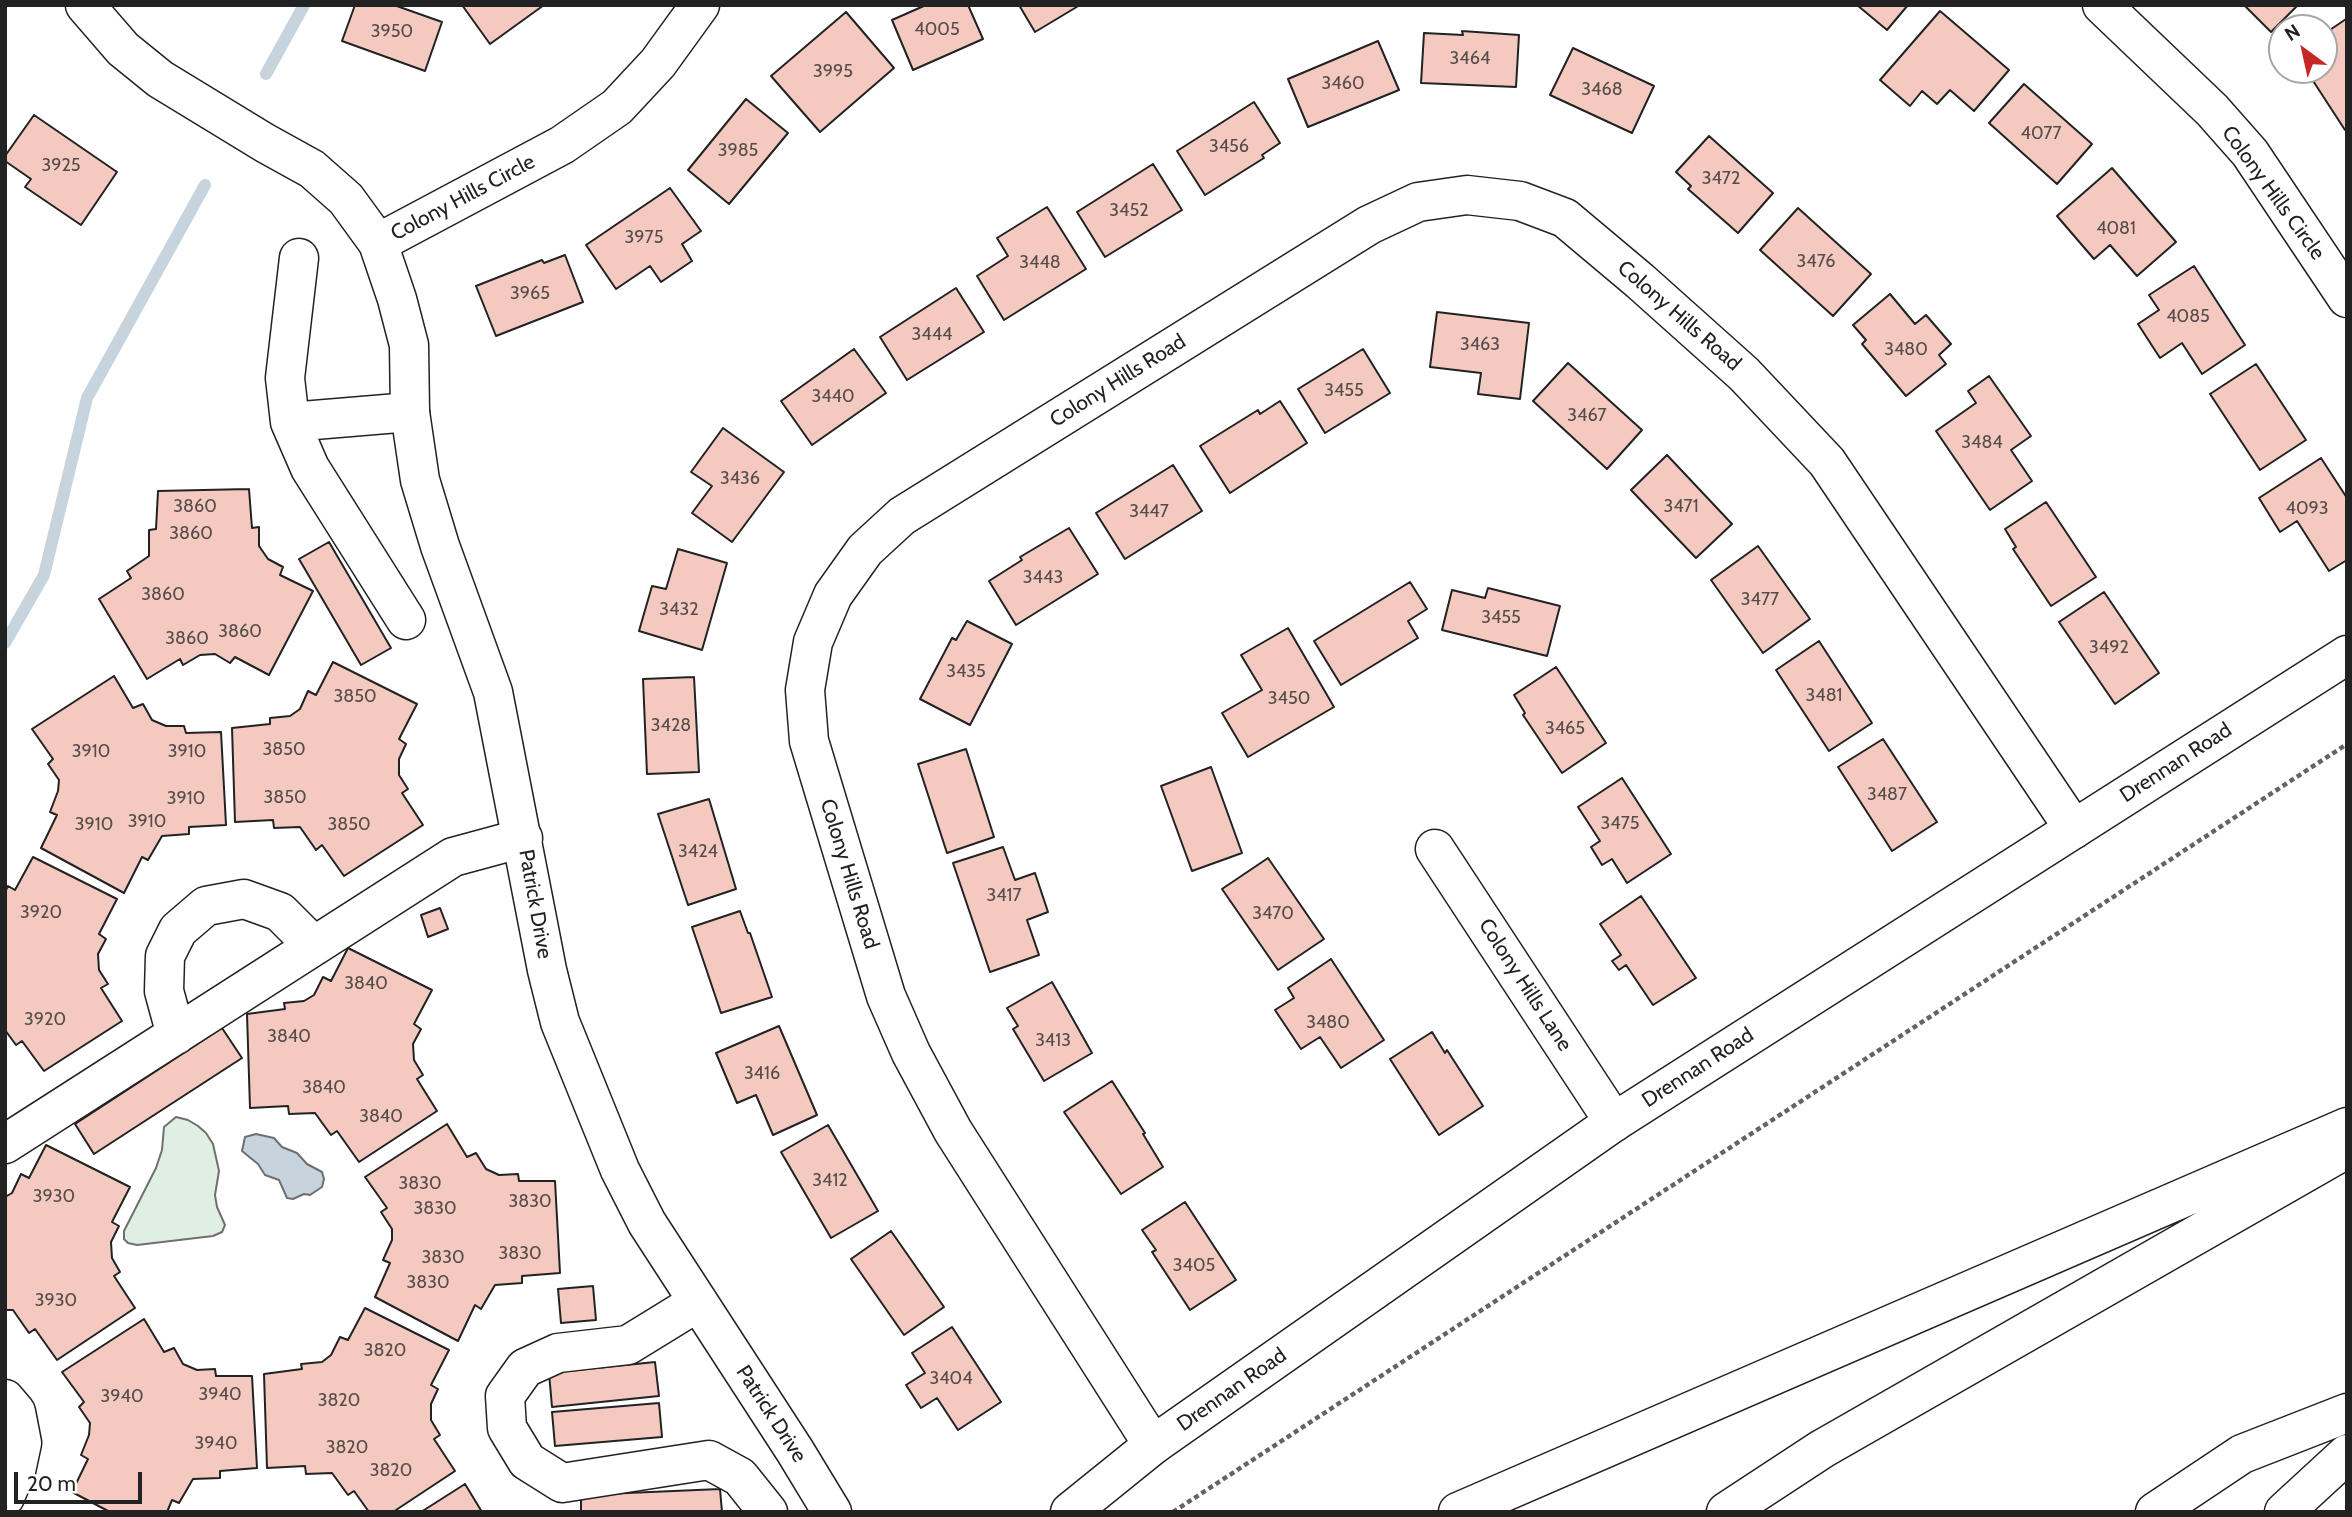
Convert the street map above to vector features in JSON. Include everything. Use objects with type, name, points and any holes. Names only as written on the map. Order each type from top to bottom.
[{"type":"main road","name":"Colony Hills Circle","points":[[85,5],[123,49],[160,79],[265,144],[312,169],[346,199],[378,243],[562,145],[617,107],[658,63],[700,5]]},
{"type":"main road","name":"Colony Hills Circle","points":[[2102,5],[2212,110],[2250,153],[2347,298]]},
{"type":"main road","name":"Colony Hills Road","points":[[1153,1445],[953,1131],[912,1053],[886,996],[809,741],[805,690],[813,642],[833,595],[865,550],[902,516],[1369,225],[1418,202],[1467,195],[1520,201],[1566,218],[1744,374],[1826,461],[2074,829]]},
{"type":"main road","name":"Patrick Drive","points":[[378,243],[409,345],[410,412],[420,480],[440,546],[492,692],[547,970],[560,1022],[620,1170],[647,1223],[832,1512]]},
{"type":"main road","points":[[299,258],[285,378],[290,422],[310,468],[406,620]]},
{"type":"main road","points":[[290,422],[410,412]]},
{"type":"main road","name":"Drennan Road","points":[[1070,1512],[1153,1445],[1614,1122],[2347,654]]},
{"type":"main road","points":[[5,1144],[453,857],[523,838]]},
{"type":"main road","name":"Colony Hills Lane","points":[[1435,849],[1614,1122]]},
{"type":"main road","points":[[176,1035],[164,991],[165,956],[178,930],[206,906],[244,899],[280,912],[314,946]]},
{"type":"main road","points":[[1458,1512],[2347,1127]]},
{"type":"main road","points":[[1726,1512],[1822,1449],[2347,1149]]},
{"type":"main road","points":[[698,1302],[628,1345],[558,1353],[526,1368],[505,1396],[507,1428],[527,1461],[562,1483],[709,1460],[740,1477],[768,1512]]},
{"type":"main road","points":[[5,1399],[16,1412],[22,1443],[16,1471],[5,1497]]},
{"type":"main road","points":[[2155,1512],[2242,1454],[2347,1413]]},
{"type":"main road","points":[[2284,1512],[2347,1454]]},
{"type":"path","points":[[1173,1512],[2347,744]]},
{"type":"green space","points":[[176,1117],[198,1126],[213,1144],[219,1171],[215,1195],[225,1225],[222,1232],[213,1236],[137,1245],[128,1243],[124,1239],[124,1231],[156,1168],[162,1150],[164,1127]]},
{"type":"shaded area","points":[[256,1134],[274,1138],[282,1147],[297,1153],[307,1164],[322,1172],[322,1187],[310,1195],[287,1198],[279,1180],[265,1175],[258,1164],[242,1151],[245,1137]]},
{"type":"building","points":[[355,5],[394,5],[442,22],[425,71],[342,41]]},
{"type":"building","points":[[462,5],[544,5],[490,44]]},
{"type":"building","points":[[926,5],[968,5],[983,39],[913,70],[892,20]]},
{"type":"building","points":[[1019,5],[1080,5],[1035,32]]},
{"type":"building","points":[[1857,5],[1908,5],[1887,30]]},
{"type":"building","points":[[2244,5],[2298,5],[2289,14],[2268,14],[2268,29]]},
{"type":"building","points":[[1940,11],[2009,70],[1974,111],[1950,90],[1937,104],[1922,91],[1910,106],[1880,80]]},
{"type":"building","points":[[846,12],[894,68],[820,132],[771,76]]},
{"type":"building","points":[[2346,19],[2345,130],[2315,84],[2338,84],[2338,24]]},
{"type":"building","points":[[1462,31],[1519,35],[1516,87],[1421,83],[1424,33],[1463,35]]},
{"type":"building","points":[[1378,41],[1399,90],[1308,127],[1288,79]]},
{"type":"building","points":[[1573,48],[1654,86],[1632,133],[1550,95]]},
{"type":"building","points":[[2024,84],[2092,144],[2057,184],[1989,123]]},
{"type":"building","points":[[746,99],[788,133],[729,204],[688,170]]},
{"type":"building","points":[[1254,102],[1280,143],[1262,155],[1264,158],[1205,195],[1177,151]]},
{"type":"building","points":[[34,115],[117,172],[81,225],[25,187],[31,179],[5,161],[5,156]]},
{"type":"building","points":[[1709,136],[1773,193],[1738,233],[1688,189],[1691,186],[1676,172]]},
{"type":"building","points":[[1153,164],[1182,210],[1105,257],[1077,212]]},
{"type":"building","points":[[2112,168],[2176,242],[2137,276],[2110,245],[2094,259],[2057,216]]},
{"type":"building","points":[[670,188],[701,231],[682,244],[692,261],[661,282],[650,266],[616,289],[586,245]]},
{"type":"building","points":[[1047,207],[1086,269],[1004,320],[977,276],[1008,256],[997,238]]},
{"type":"building","points":[[1798,208],[1871,274],[1833,316],[1760,250]]},
{"type":"building","points":[[565,255],[583,302],[496,336],[476,286],[542,260],[544,263]]},
{"type":"building","points":[[2194,266],[2245,345],[2202,374],[2182,343],[2160,358],[2138,324],[2159,310],[2149,295]]},
{"type":"building","points":[[956,288],[984,332],[907,380],[880,337]]},
{"type":"building","points":[[1890,294],[1915,324],[1926,315],[1951,344],[1939,355],[1946,364],[1906,396],[1862,344],[1866,340],[1853,325]]},
{"type":"building","points":[[1437,312],[1529,323],[1520,399],[1478,394],[1481,373],[1430,367]]},
{"type":"building","points":[[854,349],[886,393],[812,445],[781,401]]},
{"type":"building","points":[[1363,349],[1390,393],[1325,433],[1298,389]]},
{"type":"building","points":[[1568,363],[1642,430],[1607,469],[1533,401]]},
{"type":"building","points":[[2256,364],[2306,440],[2260,470],[2210,394]]},
{"type":"building","points":[[1989,376],[2031,436],[2011,450],[2032,481],[1990,510],[1936,431],[1976,403],[1968,391]]},
{"type":"building","points":[[1280,401],[1307,443],[1230,493],[1200,446],[1258,410],[1260,414]]},
{"type":"building","points":[[723,428],[784,472],[732,542],[692,513],[712,486],[691,472]]},
{"type":"building","points":[[1667,455],[1732,524],[1696,558],[1631,490]]},
{"type":"building","points":[[2321,458],[2347,498],[2347,560],[2329,571],[2297,521],[2280,532],[2259,498]]},
{"type":"building","points":[[1173,465],[1202,511],[1125,559],[1096,513]]},
{"type":"building","points":[[249,489],[252,528],[259,527],[259,546],[268,559],[283,567],[280,575],[313,591],[269,675],[235,657],[230,663],[215,654],[200,655],[183,665],[180,659],[147,679],[99,599],[131,578],[127,571],[149,556],[149,530],[156,529],[158,491]]},
{"type":"building","points":[[2046,502],[2096,577],[2051,606],[2013,549],[2016,547],[2005,529]]},
{"type":"building","points":[[1069,528],[1098,574],[1016,625],[989,581],[1022,560],[1020,557]]},
{"type":"building","points":[[329,542],[391,648],[361,665],[299,559]]},
{"type":"building","points":[[1758,546],[1810,619],[1763,653],[1711,580]]},
{"type":"building","points":[[678,549],[727,563],[702,650],[639,631],[652,586],[666,589]]},
{"type":"building","points":[[1410,582],[1427,609],[1408,621],[1418,638],[1341,685],[1314,641]]},
{"type":"building","points":[[1488,588],[1560,606],[1547,656],[1442,630],[1452,590],[1485,598]]},
{"type":"building","points":[[2104,592],[2159,673],[2115,704],[2059,622]]},
{"type":"building","points":[[967,621],[1012,644],[970,725],[920,699],[952,638],[956,640]]},
{"type":"building","points":[[1288,628],[1334,707],[1248,757],[1222,713],[1262,690],[1241,655]]},
{"type":"building","points":[[1819,641],[1872,723],[1829,751],[1776,670]]},
{"type":"building","points":[[333,662],[417,704],[399,739],[406,744],[399,759],[399,775],[408,789],[402,793],[423,825],[344,876],[322,845],[316,850],[300,827],[274,828],[273,820],[235,822],[232,728],[270,724],[270,718],[290,716],[300,709],[308,691],[316,695]]},
{"type":"building","points":[[1556,667],[1606,743],[1562,773],[1523,715],[1525,713],[1514,695]]},
{"type":"building","points":[[114,676],[133,708],[143,704],[152,720],[166,726],[184,726],[186,733],[221,732],[226,825],[189,827],[189,834],[162,836],[148,860],[142,857],[124,893],[41,848],[57,815],[50,812],[59,780],[48,764],[53,759],[32,729]]},
{"type":"building","points":[[694,677],[699,772],[647,774],[643,679]]},
{"type":"building","points":[[1883,739],[1937,822],[1892,851],[1838,767]]},
{"type":"building","points":[[966,749],[994,837],[947,853],[918,764]]},
{"type":"building","points":[[1211,767],[1242,853],[1192,871],[1161,786]]},
{"type":"building","points":[[1622,778],[1671,854],[1627,883],[1612,859],[1602,865],[1591,847],[1600,841],[1578,807]]},
{"type":"building","points":[[709,799],[736,889],[688,905],[658,814]]},
{"type":"building","points":[[1003,847],[1015,880],[1035,873],[1048,912],[1027,920],[1039,955],[990,972],[953,863]]},
{"type":"building","points":[[33,857],[117,899],[99,934],[106,939],[98,954],[99,970],[108,984],[101,988],[122,1021],[44,1071],[22,1041],[16,1045],[5,1030],[5,892],[8,886],[15,890]]},
{"type":"building","points":[[1268,858],[1324,939],[1278,970],[1222,889]]},
{"type":"building","points":[[1641,896],[1696,978],[1653,1005],[1626,965],[1619,970],[1612,961],[1621,955],[1600,924]]},
{"type":"building","points":[[440,908],[448,929],[428,937],[421,915]]},
{"type":"building","points":[[740,911],[772,997],[721,1013],[692,927]]},
{"type":"building","points":[[348,948],[432,990],[414,1024],[421,1029],[413,1044],[414,1060],[423,1075],[417,1079],[437,1111],[359,1162],[337,1131],[331,1135],[315,1113],[289,1114],[288,1106],[250,1108],[247,1014],[285,1009],[284,1003],[304,1001],[314,995],[323,977],[331,981]]},
{"type":"building","points":[[1331,959],[1384,1040],[1341,1068],[1320,1037],[1301,1049],[1275,1010],[1294,998],[1288,988]]},
{"type":"building","points":[[1052,982],[1092,1053],[1044,1081],[1013,1029],[1018,1026],[1007,1008]]},
{"type":"building","points":[[779,1026],[817,1115],[773,1135],[756,1095],[737,1103],[716,1053]]},
{"type":"building","points":[[222,1028],[242,1058],[94,1154],[75,1124]]},
{"type":"building","points":[[1432,1032],[1445,1053],[1447,1050],[1483,1106],[1439,1135],[1390,1059]]},
{"type":"building","points":[[1112,1081],[1163,1167],[1121,1194],[1064,1112]]},
{"type":"building","points":[[447,1124],[467,1157],[476,1153],[486,1169],[499,1175],[518,1174],[519,1181],[555,1181],[560,1273],[522,1276],[522,1283],[495,1285],[481,1309],[475,1305],[458,1341],[375,1297],[390,1263],[383,1260],[392,1240],[392,1229],[381,1212],[387,1208],[365,1177]]},
{"type":"building","points":[[828,1125],[878,1211],[831,1238],[781,1152]]},
{"type":"building","points":[[46,1145],[130,1187],[112,1222],[119,1226],[111,1242],[112,1258],[120,1272],[114,1276],[135,1308],[57,1360],[35,1329],[29,1333],[13,1310],[5,1310],[5,1197],[12,1193],[21,1174],[29,1178]]},
{"type":"building","points":[[1185,1202],[1236,1280],[1190,1310],[1152,1252],[1156,1250],[1142,1230]]},
{"type":"building","points":[[891,1231],[944,1307],[904,1335],[851,1259]]},
{"type":"building","points":[[593,1286],[596,1320],[561,1323],[558,1289]]},
{"type":"building","points":[[365,1308],[449,1350],[431,1385],[438,1389],[431,1404],[431,1420],[440,1435],[434,1439],[455,1471],[393,1512],[369,1512],[354,1491],[348,1495],[332,1473],[306,1474],[305,1466],[267,1468],[264,1374],[302,1369],[301,1364],[322,1362],[331,1355],[340,1337],[348,1340]]},
{"type":"building","points":[[144,1319],[164,1352],[174,1348],[183,1364],[197,1370],[215,1369],[216,1376],[252,1376],[257,1468],[220,1471],[220,1478],[193,1479],[179,1503],[172,1500],[167,1512],[110,1512],[72,1492],[88,1459],[81,1455],[89,1435],[90,1423],[79,1407],[84,1402],[62,1372]]},
{"type":"building","points":[[952,1327],[1001,1402],[958,1430],[937,1398],[921,1408],[906,1385],[925,1373],[912,1353]]},
{"type":"building","points":[[655,1362],[659,1396],[552,1407],[549,1373]]},
{"type":"building","points":[[659,1403],[662,1437],[555,1446],[552,1412]]},
{"type":"building","points":[[465,1484],[482,1512],[421,1512]]},
{"type":"building","points":[[720,1489],[722,1512],[581,1512],[581,1495]]},
{"type":"waterway","points":[[266,74],[304,5]]},
{"type":"waterway","points":[[5,643],[44,575],[87,398],[205,185]]}]
